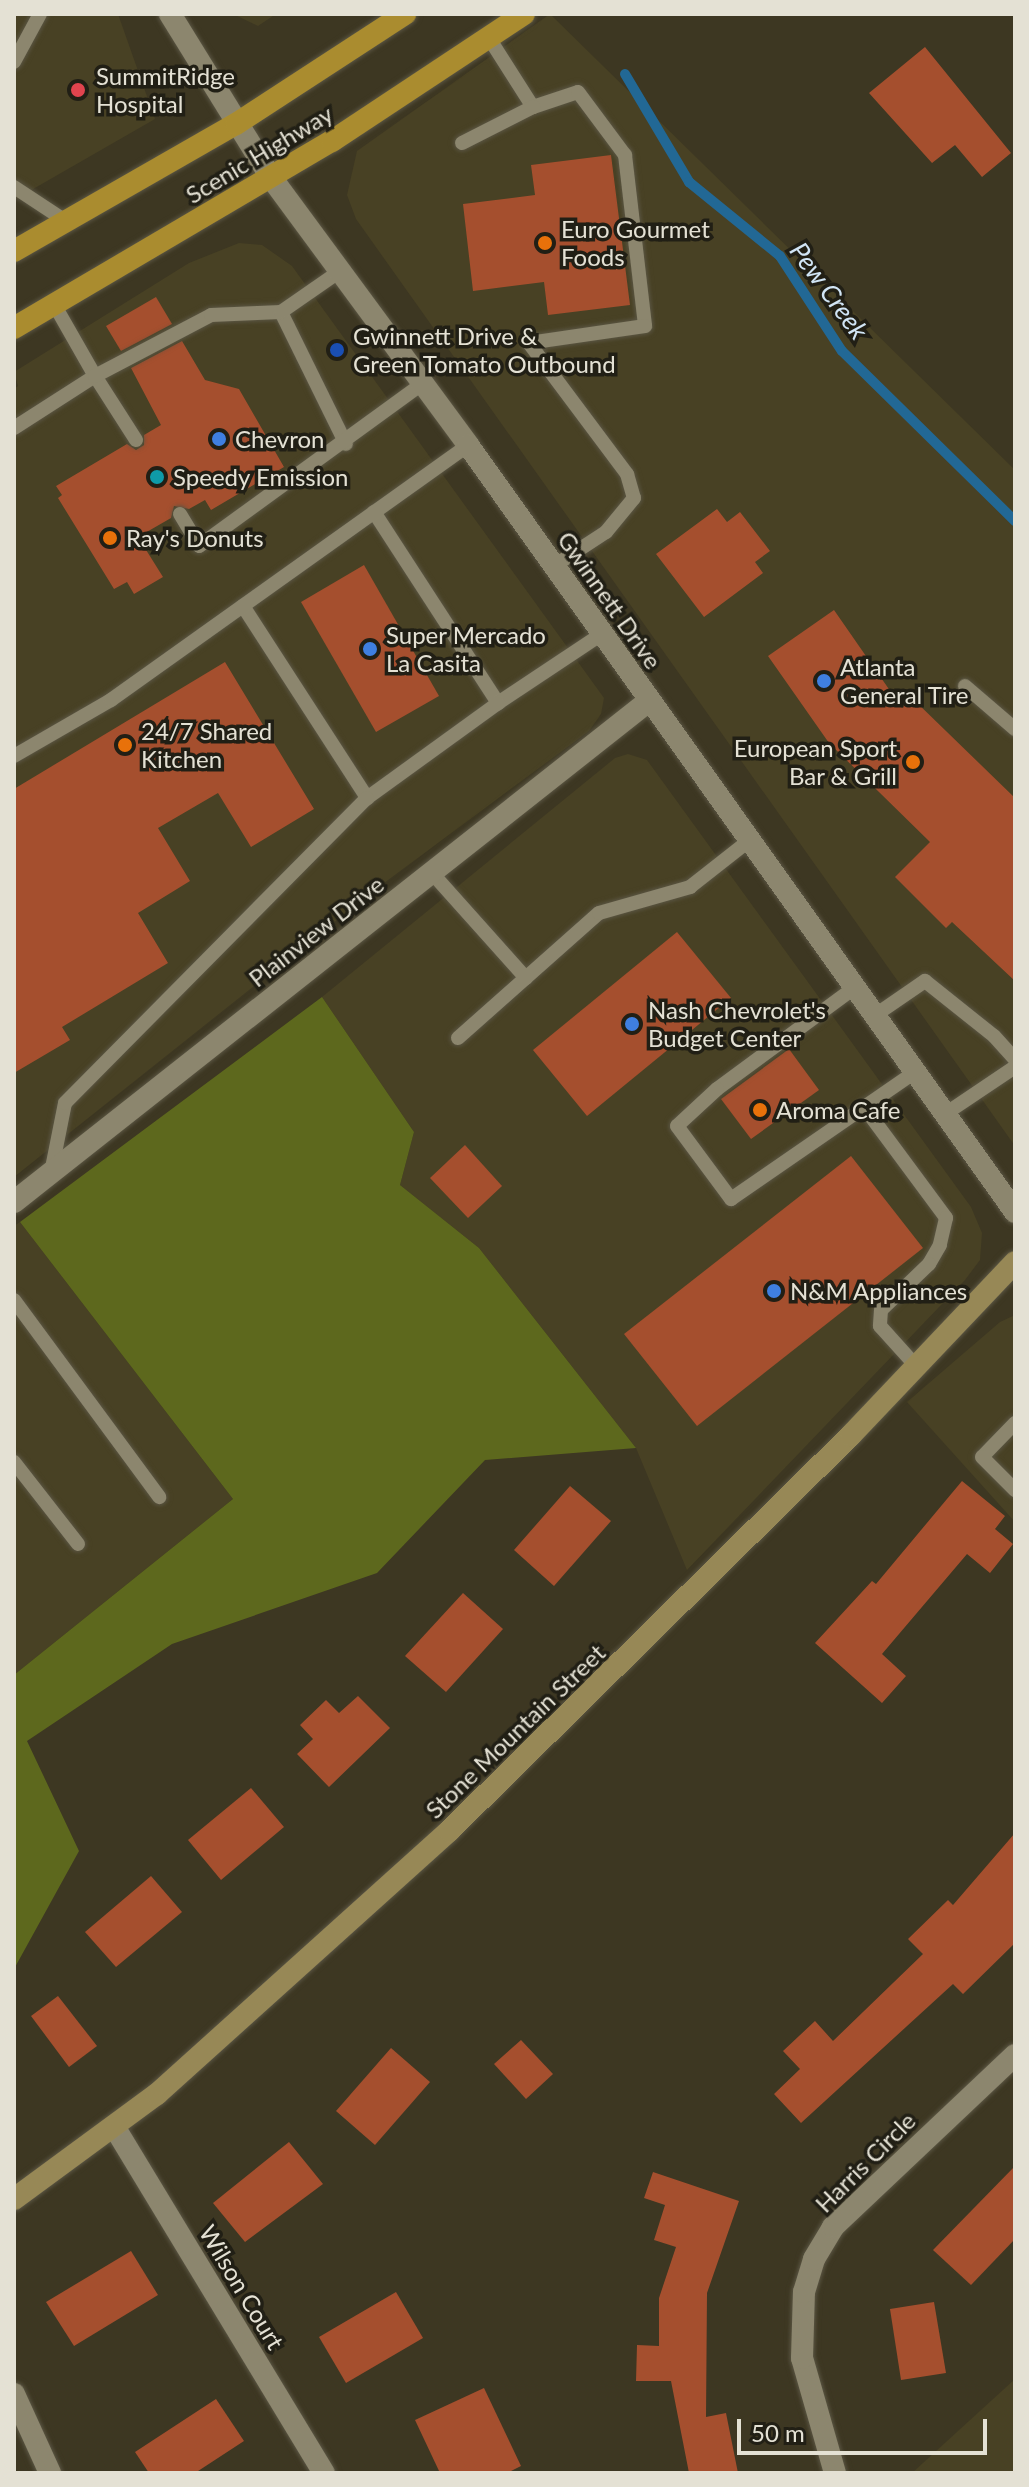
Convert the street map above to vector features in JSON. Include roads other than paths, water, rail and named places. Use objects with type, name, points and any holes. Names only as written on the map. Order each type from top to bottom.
[{"type":"highway","name":"Scenic Highway","points":[[14,251],[236,124],[405,14]]},
{"type":"highway","name":"Scenic Highway","points":[[14,328],[270,176],[524,14]]},
{"type":"main road","name":"Stone Mountain Street","points":[[14,2199],[115,2128],[564,1722],[1015,1262]]},
{"type":"street","name":"Gwinnett Drive","points":[[170,14],[270,176],[468,445],[1015,1212]]},
{"type":"street","name":"Plainview Drive","points":[[14,1202],[650,700]]},
{"type":"street","name":"Harris Circle","points":[[835,2473],[802,2358],[804,2292],[814,2259],[844,2216],[1015,2055]]},
{"type":"street","name":"Wilson Court","points":[[115,2128],[324,2473]]},
{"type":"street","points":[[14,2394],[50,2473]]},
{"type":"lane","points":[[14,62],[40,14]]},
{"type":"lane","points":[[489,38],[533,107]]},
{"type":"lane","points":[[462,143],[533,107],[578,92],[625,155],[645,326],[529,343],[627,474],[634,498],[606,532],[554,566]]},
{"type":"lane","points":[[14,187],[64,220]]},
{"type":"lane","points":[[14,428],[95,376],[211,315],[281,312],[340,271]]},
{"type":"lane","points":[[54,304],[136,440]]},
{"type":"lane","points":[[281,312],[346,444]]},
{"type":"lane","points":[[180,514],[199,546],[346,444],[423,383]]},
{"type":"lane","points":[[14,756],[111,700],[468,445]]},
{"type":"lane","points":[[374,512],[498,703]]},
{"type":"lane","points":[[243,606],[367,798]]},
{"type":"lane","points":[[51,1173],[65,1103],[367,798],[498,703],[602,634]]},
{"type":"lane","points":[[965,686],[1015,729]]},
{"type":"lane","points":[[458,1038],[599,913],[690,887],[750,840]]},
{"type":"lane","points":[[432,873],[526,978]]},
{"type":"lane","points":[[874,1016],[925,981],[994,1036],[1015,1059]]},
{"type":"lane","points":[[854,988],[717,1089],[677,1126],[731,1199],[915,1072]]},
{"type":"lane","points":[[945,1114],[1015,1067]]},
{"type":"lane","points":[[864,1107],[946,1218],[940,1245],[929,1264],[881,1310],[880,1326],[916,1366]]},
{"type":"lane","points":[[14,1300],[159,1497]]},
{"type":"lane","points":[[1015,1423],[982,1457],[1015,1490]]},
{"type":"lane","points":[[14,1462],[78,1544]]},
{"type":"waterway","name":"Pew Creek","points":[[625,74],[689,182],[780,256],[842,351],[1015,521]]},
{"type":"place","name":"SummitRidge Hospital","points":[[78,90]]},
{"type":"place","name":"Euro Gourmet Foods","points":[[545,243]]},
{"type":"place","name":"Gwinnett Drive & Green Tomato Outbound","points":[[337,350]]},
{"type":"place","name":"Chevron","points":[[219,439]]},
{"type":"place","name":"Speedy Emission","points":[[157,477]]},
{"type":"place","name":"Ray's Donuts","points":[[110,538]]},
{"type":"place","name":"Super Mercado La Casita","points":[[370,649]]},
{"type":"place","name":"Atlanta General Tire","points":[[824,681]]},
{"type":"place","name":"24/7 Shared Kitchen","points":[[125,745]]},
{"type":"place","name":"European Sport Bar & Grill","points":[[913,762]]},
{"type":"place","name":"Nash Chevrolet's Budget Center","points":[[632,1024]]},
{"type":"place","name":"Aroma Cafe","points":[[760,1110]]},
{"type":"place","name":"N&M Appliances","points":[[774,1291]]}]
